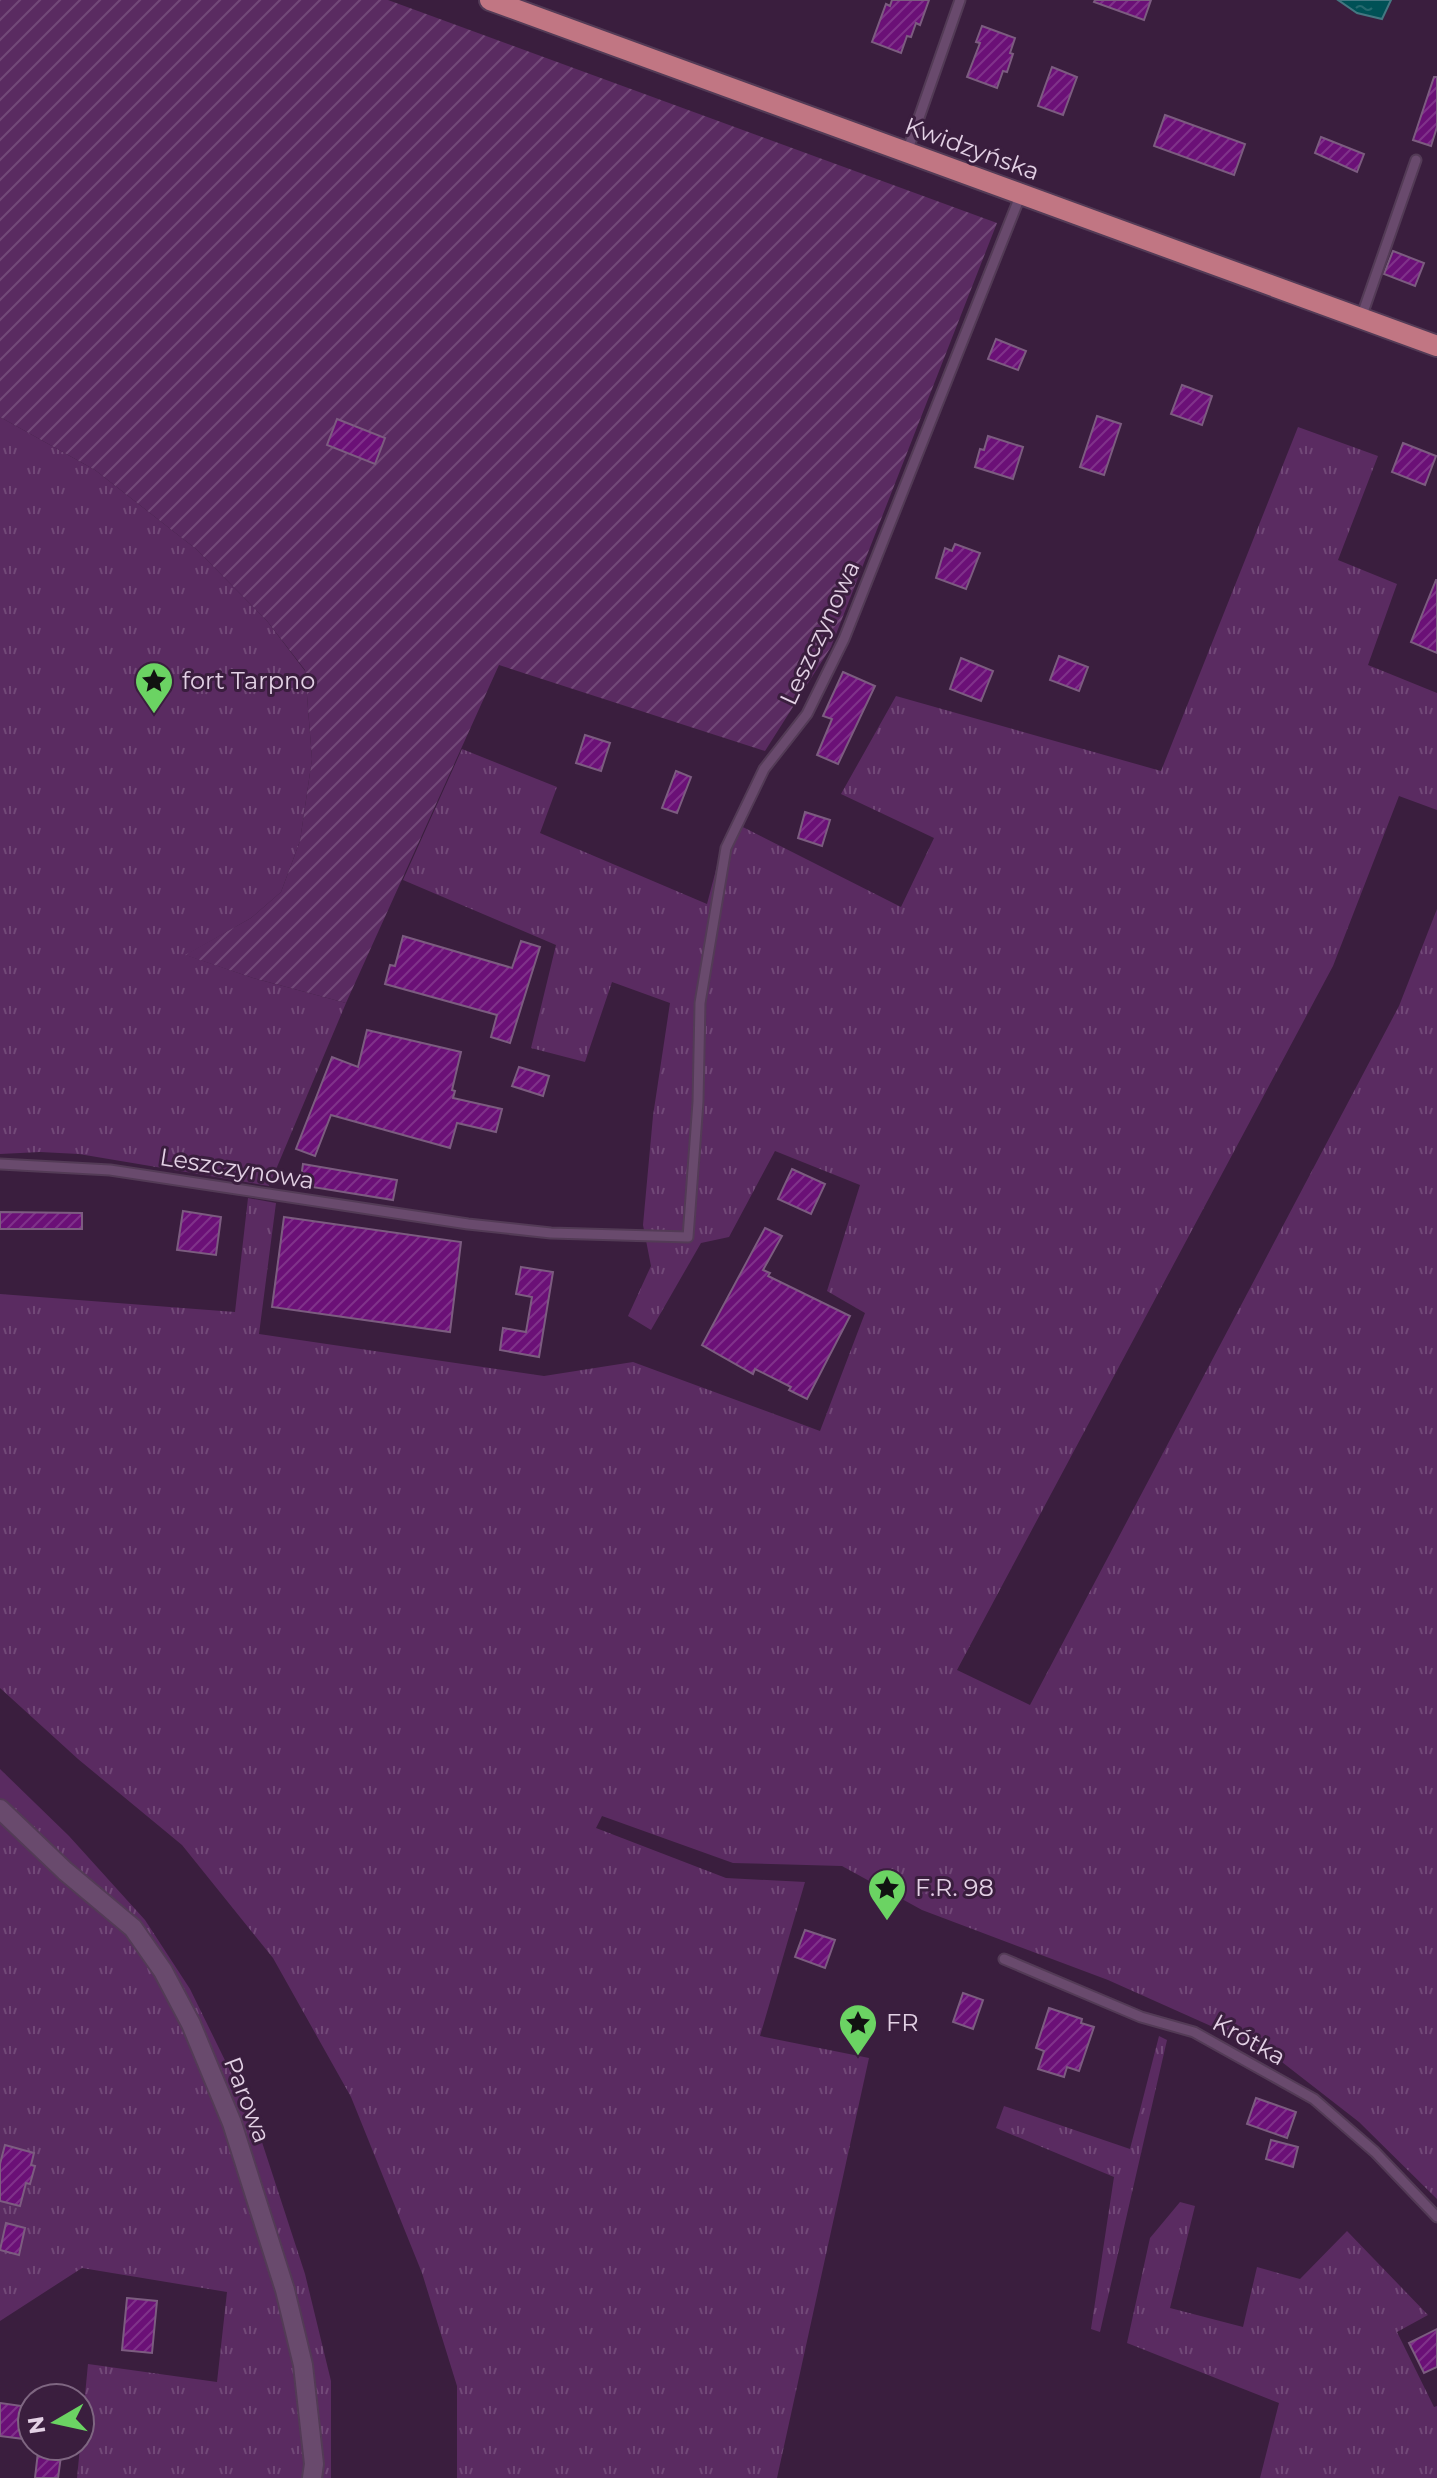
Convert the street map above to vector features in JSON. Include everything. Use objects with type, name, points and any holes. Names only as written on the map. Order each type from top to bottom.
[{"type":"main road","name":"Kwidzyńska","points":[[490,0],[1437,346]]},
{"type":"street","name":"Parowa","points":[[0,1809],[65,1871],[133,1928],[163,1971],[191,2024],[232,2123],[285,2290],[303,2365],[314,2464],[312,2478]]},
{"type":"lane","points":[[907,152],[960,0]]},
{"type":"lane","points":[[1361,318],[1416,160]]},
{"type":"lane","name":"Leszczynowa","points":[[0,1164],[110,1170],[468,1224],[551,1233],[688,1237],[698,1102],[700,1003],[726,848],[764,769],[807,714],[844,639],[1021,194]]},
{"type":"lane","name":"Krótka","points":[[1004,1959],[1141,2017],[1194,2032],[1314,2099],[1375,2152],[1437,2217]]},
{"type":"green space","points":[[0,0],[388,0],[997,223],[831,647],[765,751],[499,665],[346,1003],[253,978],[185,955],[251,918],[281,892],[300,841],[312,759],[305,670],[267,621],[196,549],[95,470],[0,417]]},
{"type":"green space","name":"fort Tarpno","points":[[0,417],[95,470],[196,549],[267,621],[305,671],[312,759],[300,841],[281,892],[251,918],[186,955],[253,978],[346,1003],[269,1186],[79,1154],[0,1154]]},
{"type":"green space","points":[[1298,427],[1378,456],[1338,560],[1397,584],[1368,665],[1437,693],[1437,810],[1399,796],[1333,966],[957,1670],[1030,1705],[1399,1006],[1437,909],[1437,2199],[1359,2122],[1269,2052],[1108,1980],[922,1910],[842,1866],[733,1863],[602,1816],[596,1828],[726,1878],[805,1882],[760,2036],[869,2058],[777,2478],[457,2478],[457,2386],[422,2273],[351,2097],[273,1958],[182,1845],[78,1759],[0,1688],[0,1294],[235,1312],[248,1198],[276,1203],[259,1334],[544,1376],[633,1362],[820,1431],[865,1313],[827,1291],[860,1185],[775,1151],[729,1237],[701,1243],[651,1330],[628,1316],[651,1266],[643,1225],[653,1116],[670,1003],[612,982],[585,1062],[531,1048],[556,945],[403,880],[462,749],[557,787],[540,833],[707,904],[723,843],[733,822],[901,907],[934,838],[841,794],[896,696],[1161,771]]},
{"type":"green space","points":[[0,1769],[69,1836],[145,1920],[190,1989],[241,2093],[260,2136],[305,2274],[331,2381],[331,2478],[77,2478],[79,2462],[96,2462],[96,2382],[86,2382],[88,2364],[217,2382],[227,2292],[82,2268],[0,2321]]},
{"type":"green space","points":[[1159,2036],[1167,2040],[1100,2332],[1091,2329],[1114,2177],[996,2128],[1004,2106],[1130,2149]]},
{"type":"green space","points":[[1180,2202],[1195,2206],[1170,2308],[1243,2327],[1257,2267],[1300,2279],[1347,2231],[1428,2315],[1397,2332],[1434,2407],[1437,2406],[1437,2478],[1260,2478],[1279,2403],[1127,2343],[1150,2238]]},
{"type":"water","points":[[1338,0],[1391,0],[1382,19],[1357,13]]},
{"type":"building","points":[[892,0],[929,0],[920,25],[916,23],[911,37],[907,36],[901,53],[872,42],[886,4],[890,6]]},
{"type":"building","points":[[1095,0],[1151,0],[1144,20]]},
{"type":"building","points":[[982,26],[1015,38],[1007,72],[1003,71],[997,88],[967,77],[980,43],[976,42]]},
{"type":"building","points":[[1052,67],[1077,77],[1063,115],[1038,106]]},
{"type":"building","points":[[1434,77],[1437,77],[1437,127],[1431,146],[1413,140]]},
{"type":"building","points":[[1165,115],[1245,144],[1234,175],[1154,146]]},
{"type":"building","points":[[1321,137],[1364,154],[1357,172],[1315,153]]},
{"type":"building","points":[[1393,251],[1424,263],[1415,286],[1384,274]]},
{"type":"building","points":[[996,339],[1026,351],[1018,370],[988,359]]},
{"type":"building","points":[[1182,385],[1212,396],[1202,425],[1171,414]]},
{"type":"building","points":[[1097,416],[1121,424],[1104,475],[1080,467]]},
{"type":"building","points":[[337,419],[385,438],[375,464],[327,445]]},
{"type":"building","points":[[988,436],[1023,447],[1013,479],[975,467]]},
{"type":"building","points":[[1403,443],[1436,456],[1425,485],[1392,472]]},
{"type":"building","points":[[955,544],[980,553],[966,589],[936,578],[945,548],[952,551]]},
{"type":"building","points":[[1437,580],[1437,653],[1411,642]]},
{"type":"building","points":[[1059,656],[1088,667],[1079,691],[1050,680]]},
{"type":"building","points":[[961,658],[993,671],[981,701],[950,689]]},
{"type":"building","points":[[843,672],[875,686],[838,764],[817,755],[832,719],[823,716]]},
{"type":"building","points":[[585,735],[610,743],[601,771],[576,763]]},
{"type":"building","points":[[676,771],[691,777],[677,813],[662,808]]},
{"type":"building","points":[[805,812],[830,820],[822,846],[798,838]]},
{"type":"building","points":[[403,936],[512,968],[521,941],[540,947],[510,1043],[491,1037],[497,1015],[385,984],[390,965],[395,966]]},
{"type":"building","points":[[367,1030],[461,1052],[453,1098],[502,1109],[496,1132],[457,1123],[450,1148],[331,1115],[315,1156],[296,1149],[332,1057],[358,1067]]},
{"type":"building","points":[[519,1067],[549,1076],[543,1096],[512,1086]]},
{"type":"building","points":[[303,1164],[397,1180],[393,1200],[300,1185]]},
{"type":"building","points":[[792,1169],[825,1184],[811,1214],[778,1199]]},
{"type":"building","points":[[183,1211],[221,1217],[216,1255],[177,1250]]},
{"type":"building","points":[[0,1212],[82,1213],[82,1229],[0,1229]]},
{"type":"building","points":[[284,1217],[461,1242],[450,1332],[272,1307]]},
{"type":"building","points":[[765,1228],[782,1236],[763,1270],[770,1273],[768,1276],[850,1316],[807,1399],[789,1390],[791,1387],[755,1369],[753,1374],[702,1345]]},
{"type":"building","points":[[521,1267],[553,1272],[539,1357],[500,1350],[503,1328],[526,1332],[532,1297],[516,1294]]},
{"type":"building","points":[[805,1930],[835,1940],[825,1968],[795,1957]]},
{"type":"building","points":[[963,1993],[983,2000],[973,2029],[953,2022]]},
{"type":"building","points":[[1049,2008],[1082,2019],[1081,2023],[1094,2027],[1079,2071],[1067,2067],[1064,2077],[1038,2069],[1044,2051],[1036,2048]]},
{"type":"building","points":[[1256,2098],[1296,2112],[1287,2138],[1247,2124]]},
{"type":"building","points":[[1271,2140],[1298,2147],[1293,2167],[1266,2159]]},
{"type":"building","points":[[5,2145],[34,2153],[31,2165],[35,2166],[30,2184],[26,2183],[20,2206],[0,2201],[0,2164]]},
{"type":"building","points":[[6,2223],[25,2228],[19,2255],[0,2250]]},
{"type":"building","points":[[127,2298],[157,2301],[152,2353],[122,2350]]},
{"type":"building","points":[[1437,2329],[1437,2367],[1424,2373],[1409,2343]]},
{"type":"building","points":[[0,2403],[16,2405],[16,2438],[0,2436]]},
{"type":"building","points":[[37,2462],[60,2462],[58,2478],[35,2478]]},
{"type":"place","name":"fort Tarpno","points":[[154,715]]},
{"type":"place","name":"F.R. 98","points":[[887,1922]]},
{"type":"place","name":"FR","points":[[858,2057]]}]
